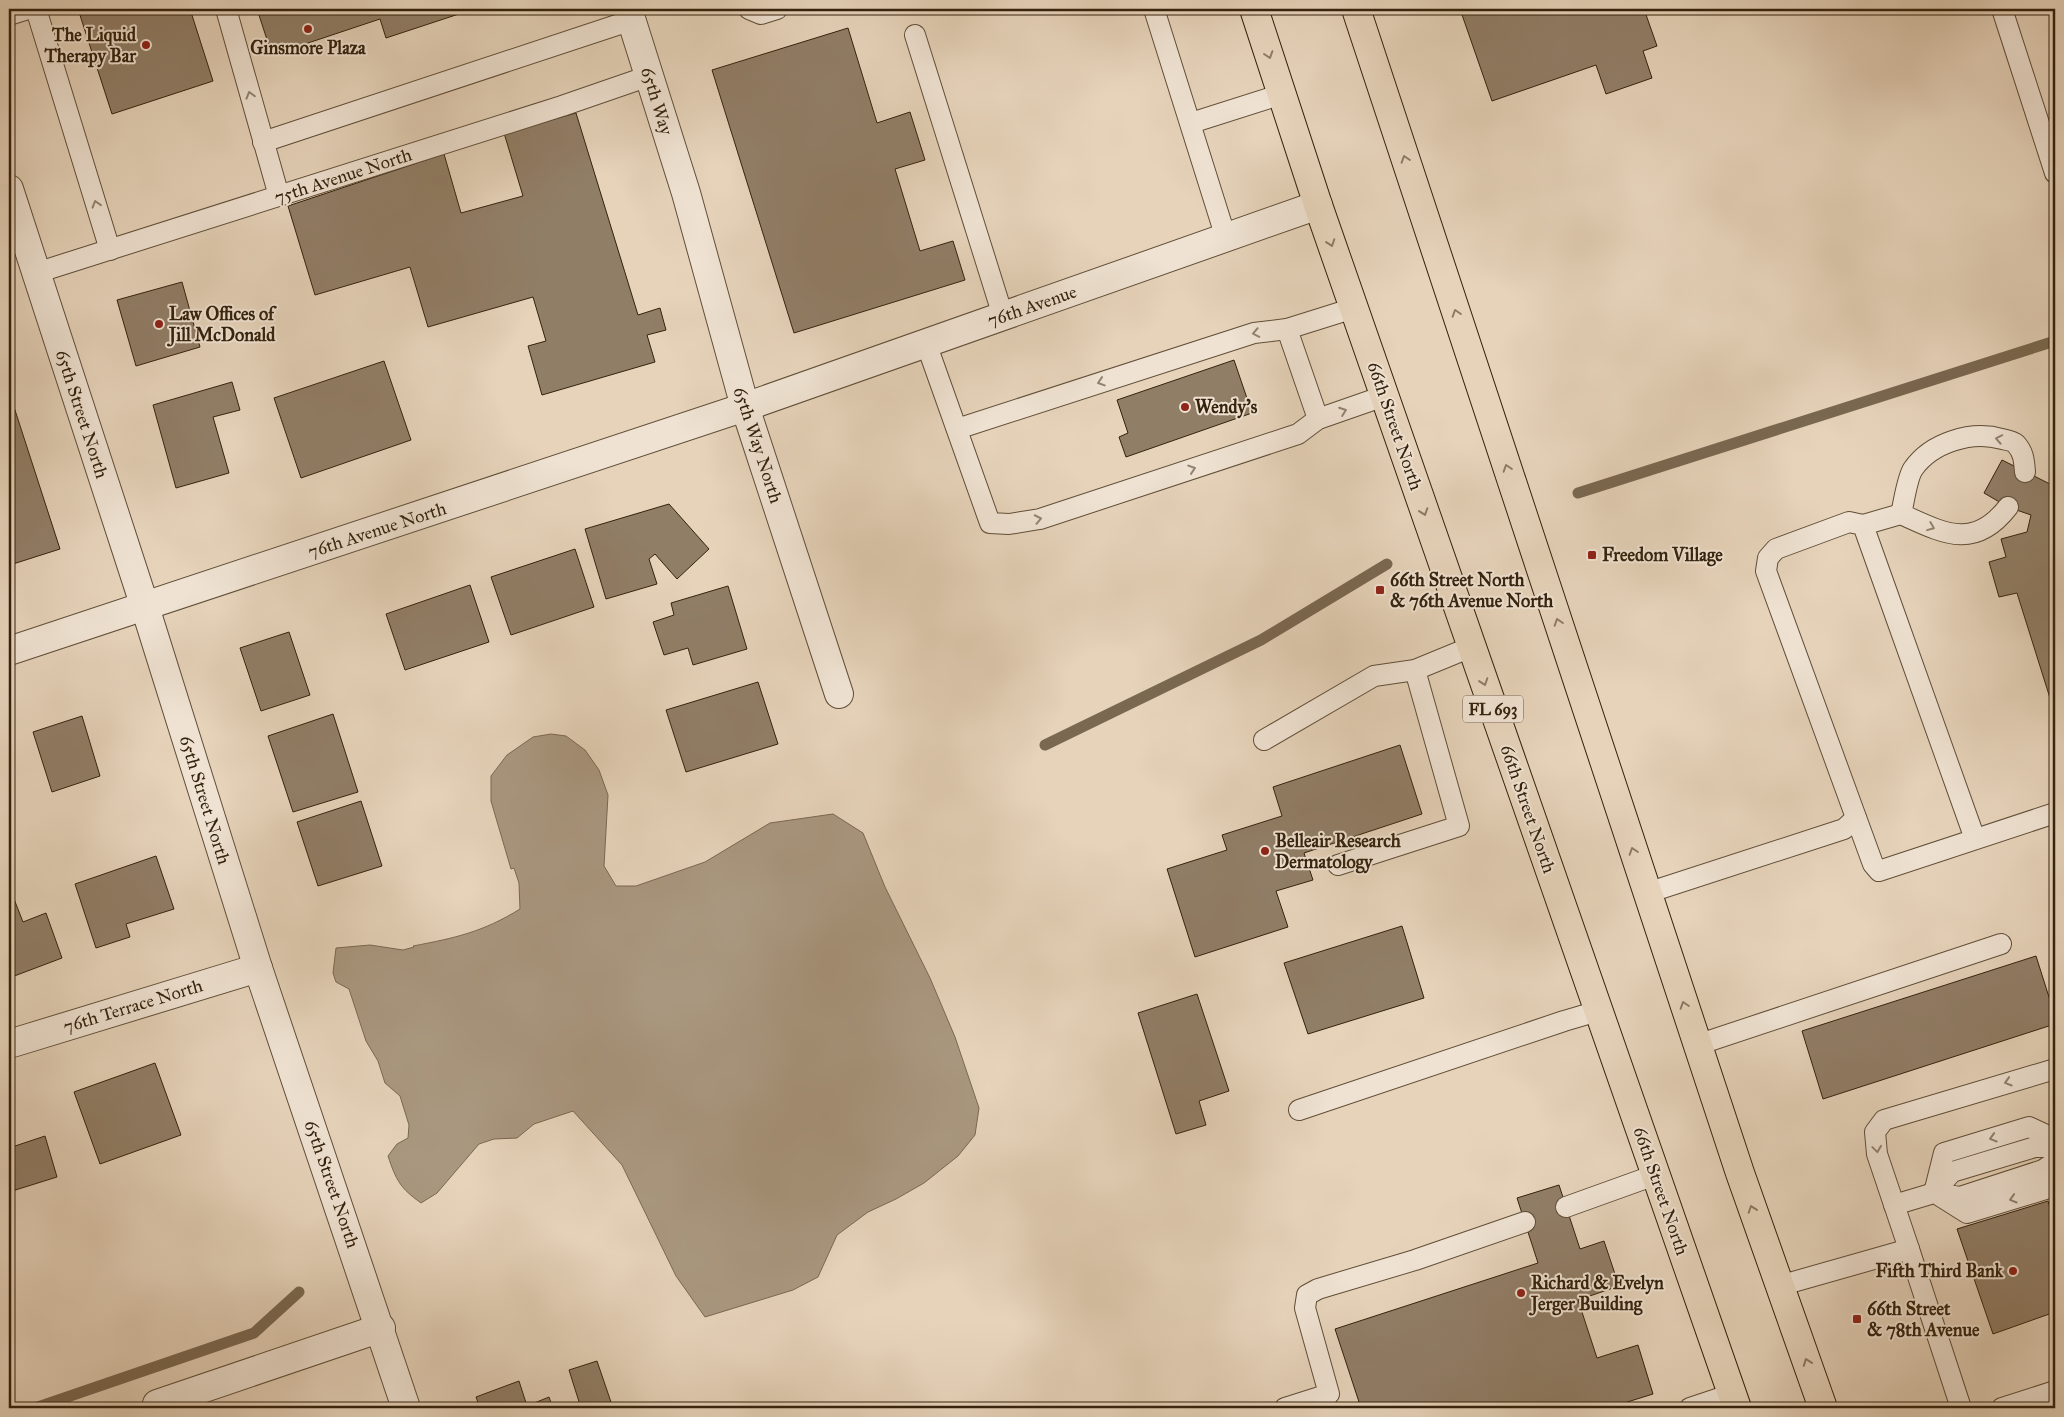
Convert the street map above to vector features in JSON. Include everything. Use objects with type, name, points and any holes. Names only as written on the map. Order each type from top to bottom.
[{"type":"main road","name":"66th Street North","points":[[1254,9],[1318,205],[1734,1401]]},
{"type":"main road","points":[[1356,9],[1697,1045],[1779,1286],[1823,1408]]},
{"type":"street","name":"65th Way","points":[[630,14],[686,193]]},
{"type":"street","name":"65th Street North","points":[[9,193],[145,607],[258,968],[381,1328],[406,1408]]},
{"type":"street","name":"65th Way North","points":[[686,193],[745,407],[839,694]]},
{"type":"street","name":"76th Avenue","points":[[745,407],[1318,205]]},
{"type":"street","name":"76th Avenue North","points":[[9,651],[745,407]]},
{"type":"street","name":"76th Terrace North","points":[[9,1044],[258,968]]},
{"type":"street","points":[[157,1404],[381,1328]]},
{"type":"lane","points":[[9,16],[28,9]]},
{"type":"lane","points":[[36,9],[110,250]]},
{"type":"lane","points":[[226,9],[279,196]]},
{"type":"lane","points":[[749,9],[761,14],[777,9]]},
{"type":"lane","points":[[1154,9],[1226,238]]},
{"type":"lane","points":[[2002,9],[2055,173]]},
{"type":"lane","points":[[263,142],[630,14]]},
{"type":"lane","points":[[915,35],[1003,316]]},
{"type":"lane","name":"75th Avenue North","points":[[36,273],[650,76]]},
{"type":"lane","points":[[1191,123],[1282,94]]},
{"type":"lane","points":[[957,429],[1254,333],[1287,329],[1354,308]]},
{"type":"lane","points":[[1287,329],[1318,420]]},
{"type":"lane","points":[[926,343],[990,523],[1009,524],[1040,519],[1298,434],[1318,420],[1384,396]]},
{"type":"lane","points":[[1901,514],[1912,471],[1928,453],[1951,441],[1974,436],[1997,437],[2014,442],[2024,455],[2025,472]]},
{"type":"lane","points":[[2008,507],[1998,520],[1982,530],[1963,535],[1947,534],[1901,514],[1863,525],[1849,522],[1776,549],[1768,558],[1766,571],[1873,864],[1879,871],[2055,812]]},
{"type":"lane","points":[[1863,525],[1975,840]]},
{"type":"lane","points":[[1264,740],[1374,676],[1415,670],[1471,646]]},
{"type":"lane","points":[[1338,865],[1459,826],[1415,670]]},
{"type":"lane","points":[[1647,893],[1844,829],[1856,818]]},
{"type":"lane","points":[[1697,1045],[2001,944]]},
{"type":"lane","points":[[1299,1110],[1564,1020],[1598,1011]]},
{"type":"lane","points":[[1961,1408],[1877,1154],[1875,1132],[1884,1120],[2055,1069]]},
{"type":"lane","points":[[1934,1193],[1944,1154],[2029,1127],[2055,1139]]},
{"type":"lane","points":[[1934,1193],[1952,1172],[2035,1147],[2055,1148]]},
{"type":"lane","points":[[1894,1205],[1934,1193],[1960,1197],[2043,1170],[2055,1162]]},
{"type":"lane","points":[[1566,1207],[1655,1175]]},
{"type":"lane","points":[[1934,1193],[1967,1213],[2049,1188],[2055,1179]]},
{"type":"lane","points":[[1285,1408],[1331,1401],[1305,1308],[1307,1296],[1318,1289],[1415,1260],[1525,1222]]},
{"type":"lane","points":[[1779,1286],[1909,1248]]},
{"type":"lane","points":[[2002,1408],[2055,1391]]},
{"type":"lane","points":[[1690,1408],[1734,1401]]},
{"type":"shaded area","points":[[551,734],[566,736],[585,750],[599,770],[608,795],[604,866],[616,886],[636,886],[705,862],[770,823],[833,814],[863,833],[885,887],[930,978],[955,1037],[979,1108],[975,1135],[958,1156],[924,1183],[868,1212],[837,1235],[818,1277],[793,1290],[705,1317],[676,1276],[622,1165],[573,1111],[534,1124],[517,1138],[494,1139],[479,1144],[437,1193],[421,1203],[403,1188],[394,1171],[388,1156],[397,1144],[408,1138],[409,1125],[400,1096],[385,1083],[378,1061],[366,1041],[349,989],[336,982],[333,973],[336,948],[370,945],[403,950],[481,929],[520,909],[519,883],[514,868],[511,869],[491,801],[491,776],[507,755],[533,737]]},
{"type":"building","name":"The Liquid Therapy Bar","points":[[78,9],[190,9],[213,81],[112,114]]},
{"type":"building","name":"Ginsmore Plaza","points":[[257,9],[474,9],[386,38],[380,19],[272,55]]},
{"type":"building","points":[[1460,9],[1644,9],[1657,46],[1643,51],[1652,78],[1606,94],[1596,65],[1492,101]]},
{"type":"building","points":[[848,28],[877,123],[910,112],[925,160],[895,169],[920,251],[953,241],[965,280],[794,333],[712,70]]},
{"type":"building","points":[[576,113],[638,315],[660,308],[666,330],[647,335],[655,362],[542,395],[528,346],[546,341],[533,297],[428,327],[410,267],[315,295],[288,206],[444,154],[461,213],[523,196],[504,133]]},
{"type":"building","name":"Law Offices of Jill McDonald","points":[[182,282],[200,347],[136,366],[117,300]]},
{"type":"building","name":"Wendy's","points":[[1234,360],[1252,413],[1126,457],[1119,437],[1128,433],[1117,400]]},
{"type":"building","points":[[384,361],[411,440],[301,478],[274,398]]},
{"type":"building","points":[[232,382],[240,410],[213,417],[229,473],[176,488],[153,405]]},
{"type":"building","points":[[13,404],[60,549],[13,564],[9,550],[9,406]]},
{"type":"building","points":[[2055,443],[2055,462],[2050,445]]},
{"type":"building","points":[[2002,460],[2050,484],[2055,472],[2055,714],[2017,593],[1999,597],[1989,562],[2006,557],[2001,539],[2027,532],[2031,515],[2008,507],[1984,493]]},
{"type":"building","points":[[669,504],[709,549],[677,579],[655,554],[649,559],[657,584],[606,599],[585,529]]},
{"type":"building","points":[[575,549],[594,607],[511,635],[491,577]]},
{"type":"building","points":[[470,585],[489,642],[405,670],[386,614]]},
{"type":"building","points":[[728,586],[747,649],[693,665],[688,648],[664,655],[653,622],[674,615],[671,603]]},
{"type":"building","points":[[289,632],[310,695],[261,711],[240,648]]},
{"type":"building","points":[[758,682],[778,744],[686,772],[666,710]]},
{"type":"building","points":[[333,714],[358,792],[293,812],[268,736]]},
{"type":"building","points":[[82,716],[100,776],[52,792],[33,732]]},
{"type":"building","name":"Belleair Research Dermatology","points":[[1400,745],[1422,814],[1304,853],[1313,880],[1276,891],[1288,927],[1195,957],[1167,869],[1227,850],[1222,835],[1282,816],[1273,787]]},
{"type":"building","points":[[361,801],[382,866],[318,886],[297,822]]},
{"type":"building","points":[[156,856],[174,909],[126,924],[130,937],[96,948],[75,884]]},
{"type":"building","points":[[14,899],[23,922],[46,913],[62,958],[9,978],[9,901]]},
{"type":"building","points":[[1402,926],[1424,998],[1308,1034],[1284,963]]},
{"type":"building","points":[[2036,956],[2055,1016],[2055,1024],[1823,1099],[1802,1031]]},
{"type":"building","points":[[1197,994],[1229,1091],[1199,1101],[1206,1125],[1176,1134],[1138,1013]]},
{"type":"building","points":[[155,1063],[181,1135],[100,1164],[74,1092]]},
{"type":"building","points":[[45,1136],[57,1177],[9,1192],[9,1148]]},
{"type":"building","name":"Richard & Evelyn Jerger Building","points":[[1559,1185],[1580,1249],[1604,1241],[1619,1286],[1578,1300],[1597,1358],[1638,1345],[1653,1394],[1608,1408],[1361,1408],[1335,1329],[1538,1263],[1517,1198]]},
{"type":"building","name":"Fifth Third Bank","points":[[2048,1201],[2051,1211],[2055,1210],[2055,1312],[1993,1334],[1957,1229]]},
{"type":"building","points":[[597,1361],[613,1408],[581,1408],[569,1370]]},
{"type":"building","points":[[519,1381],[527,1406],[549,1397],[553,1408],[480,1408],[476,1397]]},
{"type":"waterway","points":[[1578,493],[2055,341]]},
{"type":"waterway","points":[[1045,745],[1261,640],[1387,564]]},
{"type":"waterway","points":[[35,1408],[254,1333],[299,1292]]},
{"type":"place","name":"Ginsmore Plaza","points":[[308,29]]},
{"type":"place","name":"The Liquid Therapy Bar","points":[[146,45]]},
{"type":"place","name":"Law Offices of Jill McDonald","points":[[159,324]]},
{"type":"place","name":"Wendy's","points":[[1185,407]]},
{"type":"place","name":"Freedom Village","points":[[1592,555]]},
{"type":"place","name":"66th Street North & 76th Avenue North","points":[[1380,590]]},
{"type":"place","name":"Belleair Research Dermatology","points":[[1265,851]]},
{"type":"place","name":"Fifth Third Bank","points":[[2013,1271]]},
{"type":"place","name":"Richard & Evelyn Jerger Building","points":[[1521,1293]]},
{"type":"place","name":"66th Street & 78th Avenue","points":[[1857,1319]]}]
